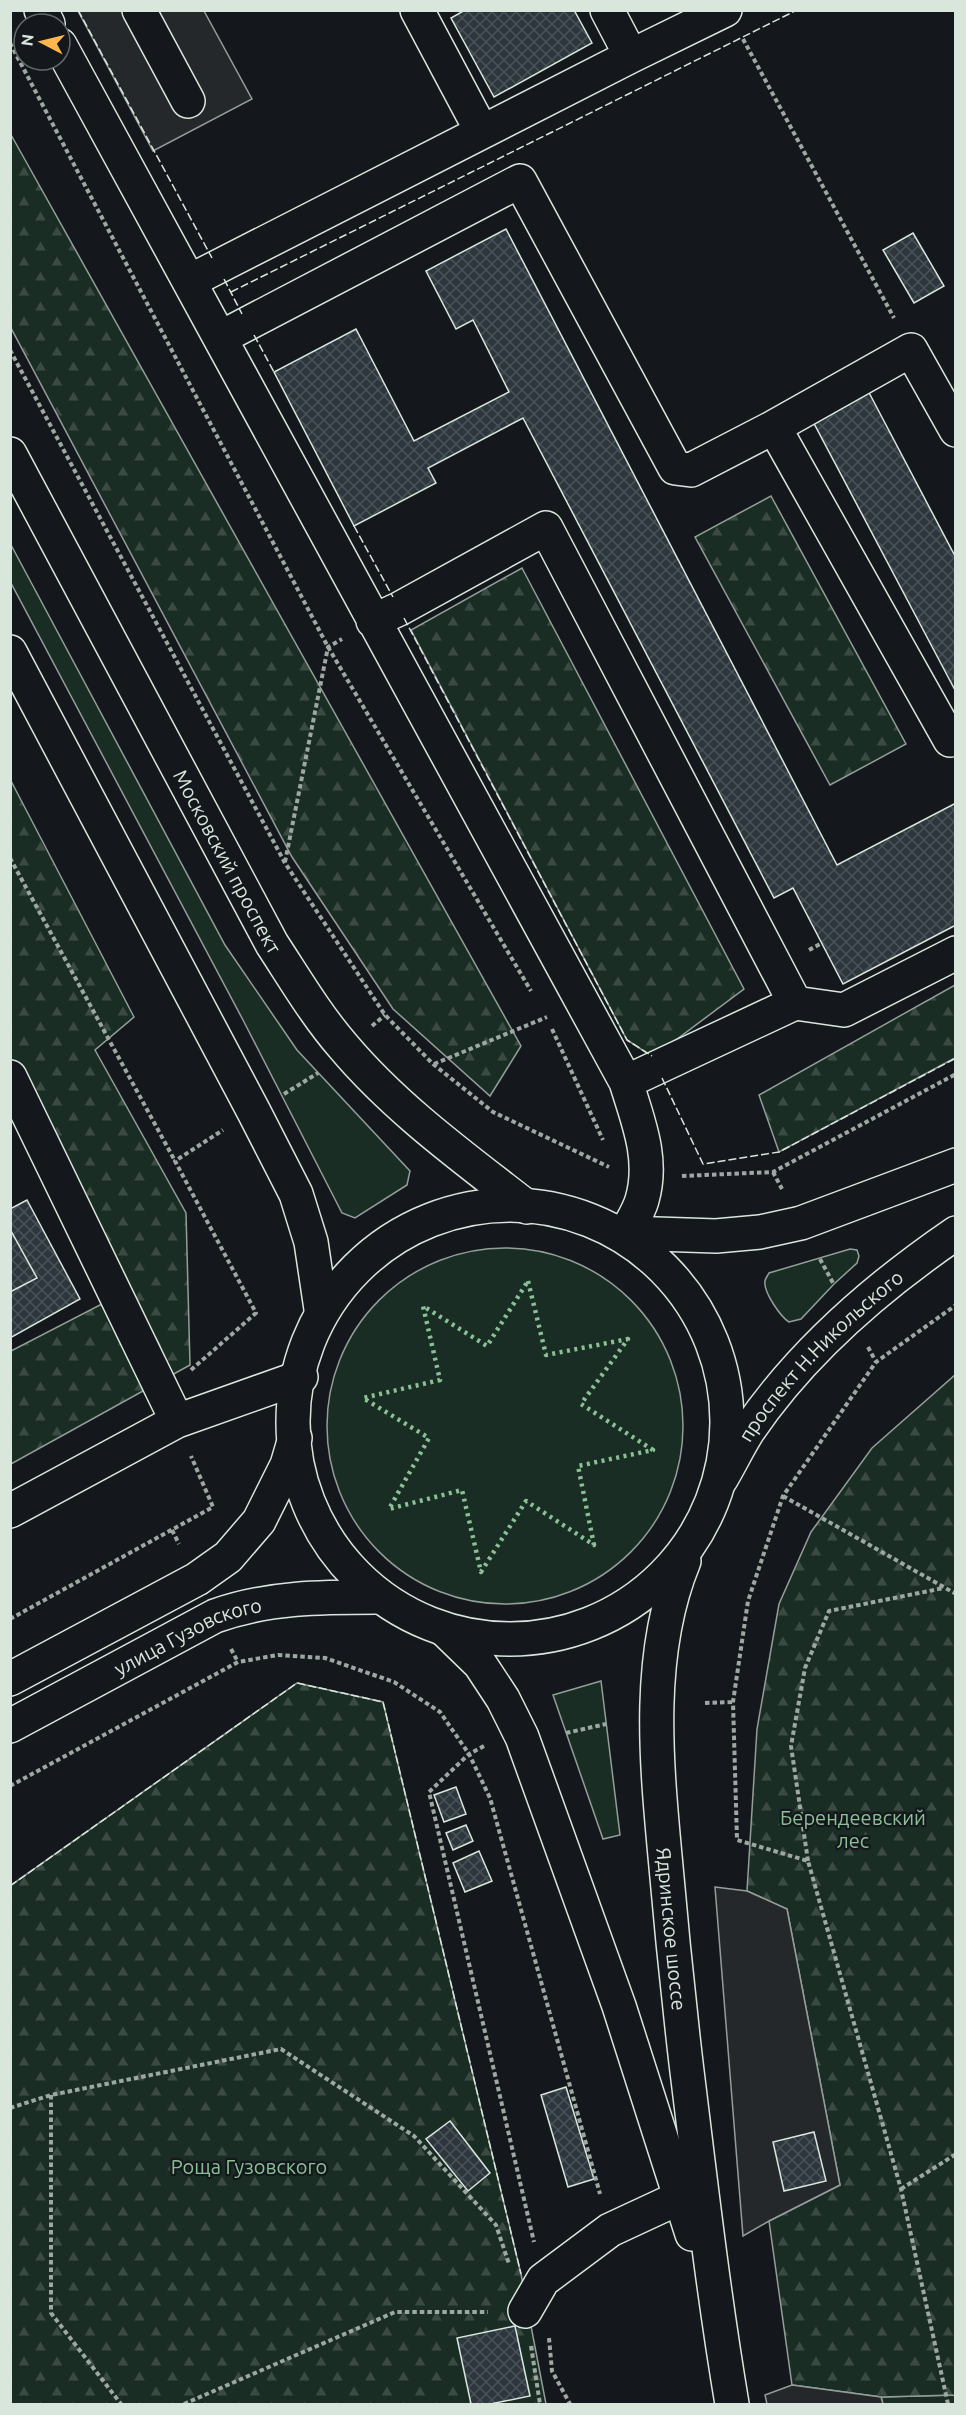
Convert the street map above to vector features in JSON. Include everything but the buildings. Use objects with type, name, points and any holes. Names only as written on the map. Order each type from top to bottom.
[{"type":"main road","points":[[139,10],[188,101]]},
{"type":"main road","points":[[417,10],[482,132]]},
{"type":"main road","points":[[607,10],[631,56]]},
{"type":"main road","points":[[190,281],[725,10]]},
{"type":"main road","points":[[72,67],[626,1082],[645,1143],[647,1174],[642,1201],[626,1233]]},
{"type":"main road","points":[[220,338],[520,181],[675,468],[691,470],[774,427],[911,350],[956,430]]},
{"type":"main road","points":[[774,427],[950,740],[956,738]]},
{"type":"main road","name":"Московский проспект","points":[[10,454],[272,944],[322,1021],[345,1049],[396,1100],[458,1153],[527,1207]]},
{"type":"main road","points":[[373,621],[546,528],[795,1003]]},
{"type":"main road","points":[[10,652],[296,1194],[311,1242],[321,1309]]},
{"type":"main road","points":[[626,1082],[795,1003],[844,1010],[956,953]]},
{"type":"main road","points":[[10,1077],[177,1421]]},
{"type":"main road","points":[[626,1233],[716,1236],[760,1232],[801,1223],[956,1165]]},
{"type":"main road","points":[[490,1206],[527,1207],[593,1221],[626,1233],[657,1255],[686,1286],[716,1355],[721,1402],[719,1448],[710,1499],[692,1540],[667,1573],[637,1602],[603,1622],[567,1633],[531,1638],[491,1638],[445,1630],[412,1616],[378,1597],[351,1573],[328,1544],[311,1511],[301,1471],[297,1430],[301,1377],[308,1344],[321,1309],[348,1273],[382,1246],[422,1221],[456,1210],[490,1206]]},
{"type":"main road","name":"проспект Н.Никольского","points":[[710,1499],[748,1431],[790,1377],[850,1314],[912,1263],[956,1233]]},
{"type":"main road","points":[[10,1511],[177,1421],[301,1377]]},
{"type":"main road","points":[[10,1679],[197,1579],[228,1557],[259,1521],[287,1465],[297,1430]]},
{"type":"main road","name":"Ядринское шоссе","points":[[692,1540],[674,1586],[664,1626],[660,1658],[658,1712],[660,1804],[674,1957],[718,2321],[732,2404]]},
{"type":"main road","name":"улица Гузовского","points":[[10,1726],[214,1616],[240,1607],[312,1598],[378,1597]]},
{"type":"main road","name":"Ядринское шоссе","points":[[445,1630],[480,1664],[503,1699],[522,1737],[619,2006],[681,2197],[718,2321]]},
{"type":"main road","points":[[525,2312],[543,2280],[610,2230],[681,2197]]},
{"type":"path","points":[[742,38],[911,350]]},
{"type":"path","points":[[10,43],[328,647],[534,996]]},
{"type":"path","points":[[10,350],[285,863],[385,1015],[434,1064],[493,1112],[617,1171],[612,1161]]},
{"type":"path","points":[[285,863],[328,647],[373,621]]},
{"type":"path","points":[[10,858],[256,1313],[189,1371]]},
{"type":"path","points":[[541,1007],[608,1150]]},
{"type":"path","points":[[434,1064],[547,1017]]},
{"type":"path","points":[[281,1096],[318,1073]]},
{"type":"path","points":[[681,1176],[772,1172],[956,1074]]},
{"type":"path","points":[[175,1161],[223,1130]]},
{"type":"path","points":[[772,1172],[784,1192]]},
{"type":"path","points":[[820,1259],[834,1284]]},
{"type":"path","points":[[808,1861],[737,1840],[734,1702],[748,1601],[783,1496],[876,1362],[956,1305]]},
{"type":"path","points":[[868,1347],[876,1362]]},
{"type":"path","points":[[10,1619],[213,1507],[189,1452]]},
{"type":"path","points":[[783,1496],[956,1594]]},
{"type":"path","points":[[172,1530],[179,1544]]},
{"type":"path","points":[[944,1588],[829,1611],[805,1668],[791,1746],[808,1861],[901,2189],[948,2404]]},
{"type":"path","points":[[10,1786],[238,1662],[278,1655],[325,1658],[394,1682],[440,1712],[469,1754],[490,1798],[610,2230]]},
{"type":"path","points":[[705,1703],[734,1702]]},
{"type":"path","points":[[566,1732],[606,1724]]},
{"type":"path","points":[[484,1746],[469,1754],[429,1792],[543,2280]]},
{"type":"path","points":[[10,2108],[51,2095],[281,2049],[414,2136],[496,2225],[525,2312],[540,2404]]},
{"type":"path","points":[[51,2095],[51,2313],[121,2404]]},
{"type":"path","points":[[901,2189],[956,2154]]},
{"type":"path","points":[[184,2404],[395,2312],[525,2312]]},
{"type":"path","points":[[549,2337],[552,2371],[570,2404]]},
{"type":"green space","points":[[10,133],[521,1046],[490,1096],[393,1009],[292,857],[11,328]]},
{"type":"green space","points":[[771,496],[906,744],[830,785],[695,537]]},
{"type":"green space","points":[[10,543],[225,945],[297,1050],[410,1171],[407,1185],[355,1218],[342,1213],[243,1020],[11,583]]},
{"type":"green space","points":[[522,568],[744,989],[653,1057],[627,1040],[411,630]]},
{"type":"green space","points":[[10,779],[134,1017],[95,1050],[186,1213],[190,1365],[11,1464],[11,1351],[104,1303],[11,1113]]},
{"type":"green space","points":[[955,985],[955,1058],[779,1152],[759,1095]]},
{"type":"green space","points":[[505,1248],[540,1251],[573,1262],[604,1278],[631,1300],[653,1327],[669,1358],[680,1391],[683,1426],[680,1461],[669,1494],[653,1525],[631,1552],[604,1574],[573,1590],[540,1601],[505,1604],[470,1601],[437,1590],[406,1574],[379,1552],[357,1525],[341,1494],[330,1461],[327,1426],[330,1391],[341,1358],[357,1327],[379,1300],[406,1278],[437,1262],[470,1251]]},
{"type":"green space","points":[[850,1249],[857,1250],[859,1256],[857,1263],[801,1319],[789,1322],[777,1310],[765,1286],[769,1273]]},
{"type":"green space","name":"Берендеевский лес","points":[[955,1375],[955,2395],[881,2397],[792,2385],[769,2221],[840,2185],[787,1909],[747,1891],[757,1729],[779,1604],[811,1532],[872,1448]]},
{"type":"green space","points":[[601,1681],[620,1835],[603,1839],[553,1695]]},
{"type":"green space","name":"Роща Гузовского","points":[[297,1683],[383,1702],[521,2274],[546,2404],[11,2404],[10,1886]]},
{"type":"green space","points":[[955,2395],[955,2404],[883,2404],[881,2397]]},
{"type":"shaded area","points":[[78,11],[204,11],[252,99],[153,151]]},
{"type":"shaded area","points":[[715,1887],[747,1891],[787,1909],[840,2185],[743,2236]]},
{"type":"shaded area","points":[[792,2385],[881,2397],[883,2404],[767,2404],[765,2395]]},
{"type":"hedge","points":[[528,1281],[546,1355],[628,1339],[581,1404],[653,1450],[578,1466],[594,1545],[526,1501],[481,1572],[462,1490],[389,1509],[429,1438],[363,1398],[440,1380],[423,1306],[487,1346],[528,1281]]},
{"type":"fence","points":[[78,10],[212,258]]},
{"type":"fence","points":[[231,292],[797,10]]},
{"type":"fence","points":[[224,279],[242,314]]},
{"type":"fence","points":[[254,335],[274,372]]},
{"type":"fence","points":[[354,526],[393,597]]},
{"type":"fence","points":[[404,618],[627,1040],[652,1056]]},
{"type":"fence","points":[[662,1078],[703,1164],[779,1152],[956,1058]]},
{"type":"fence","points":[[10,1886],[297,1683],[383,1702],[521,2274]]}]
